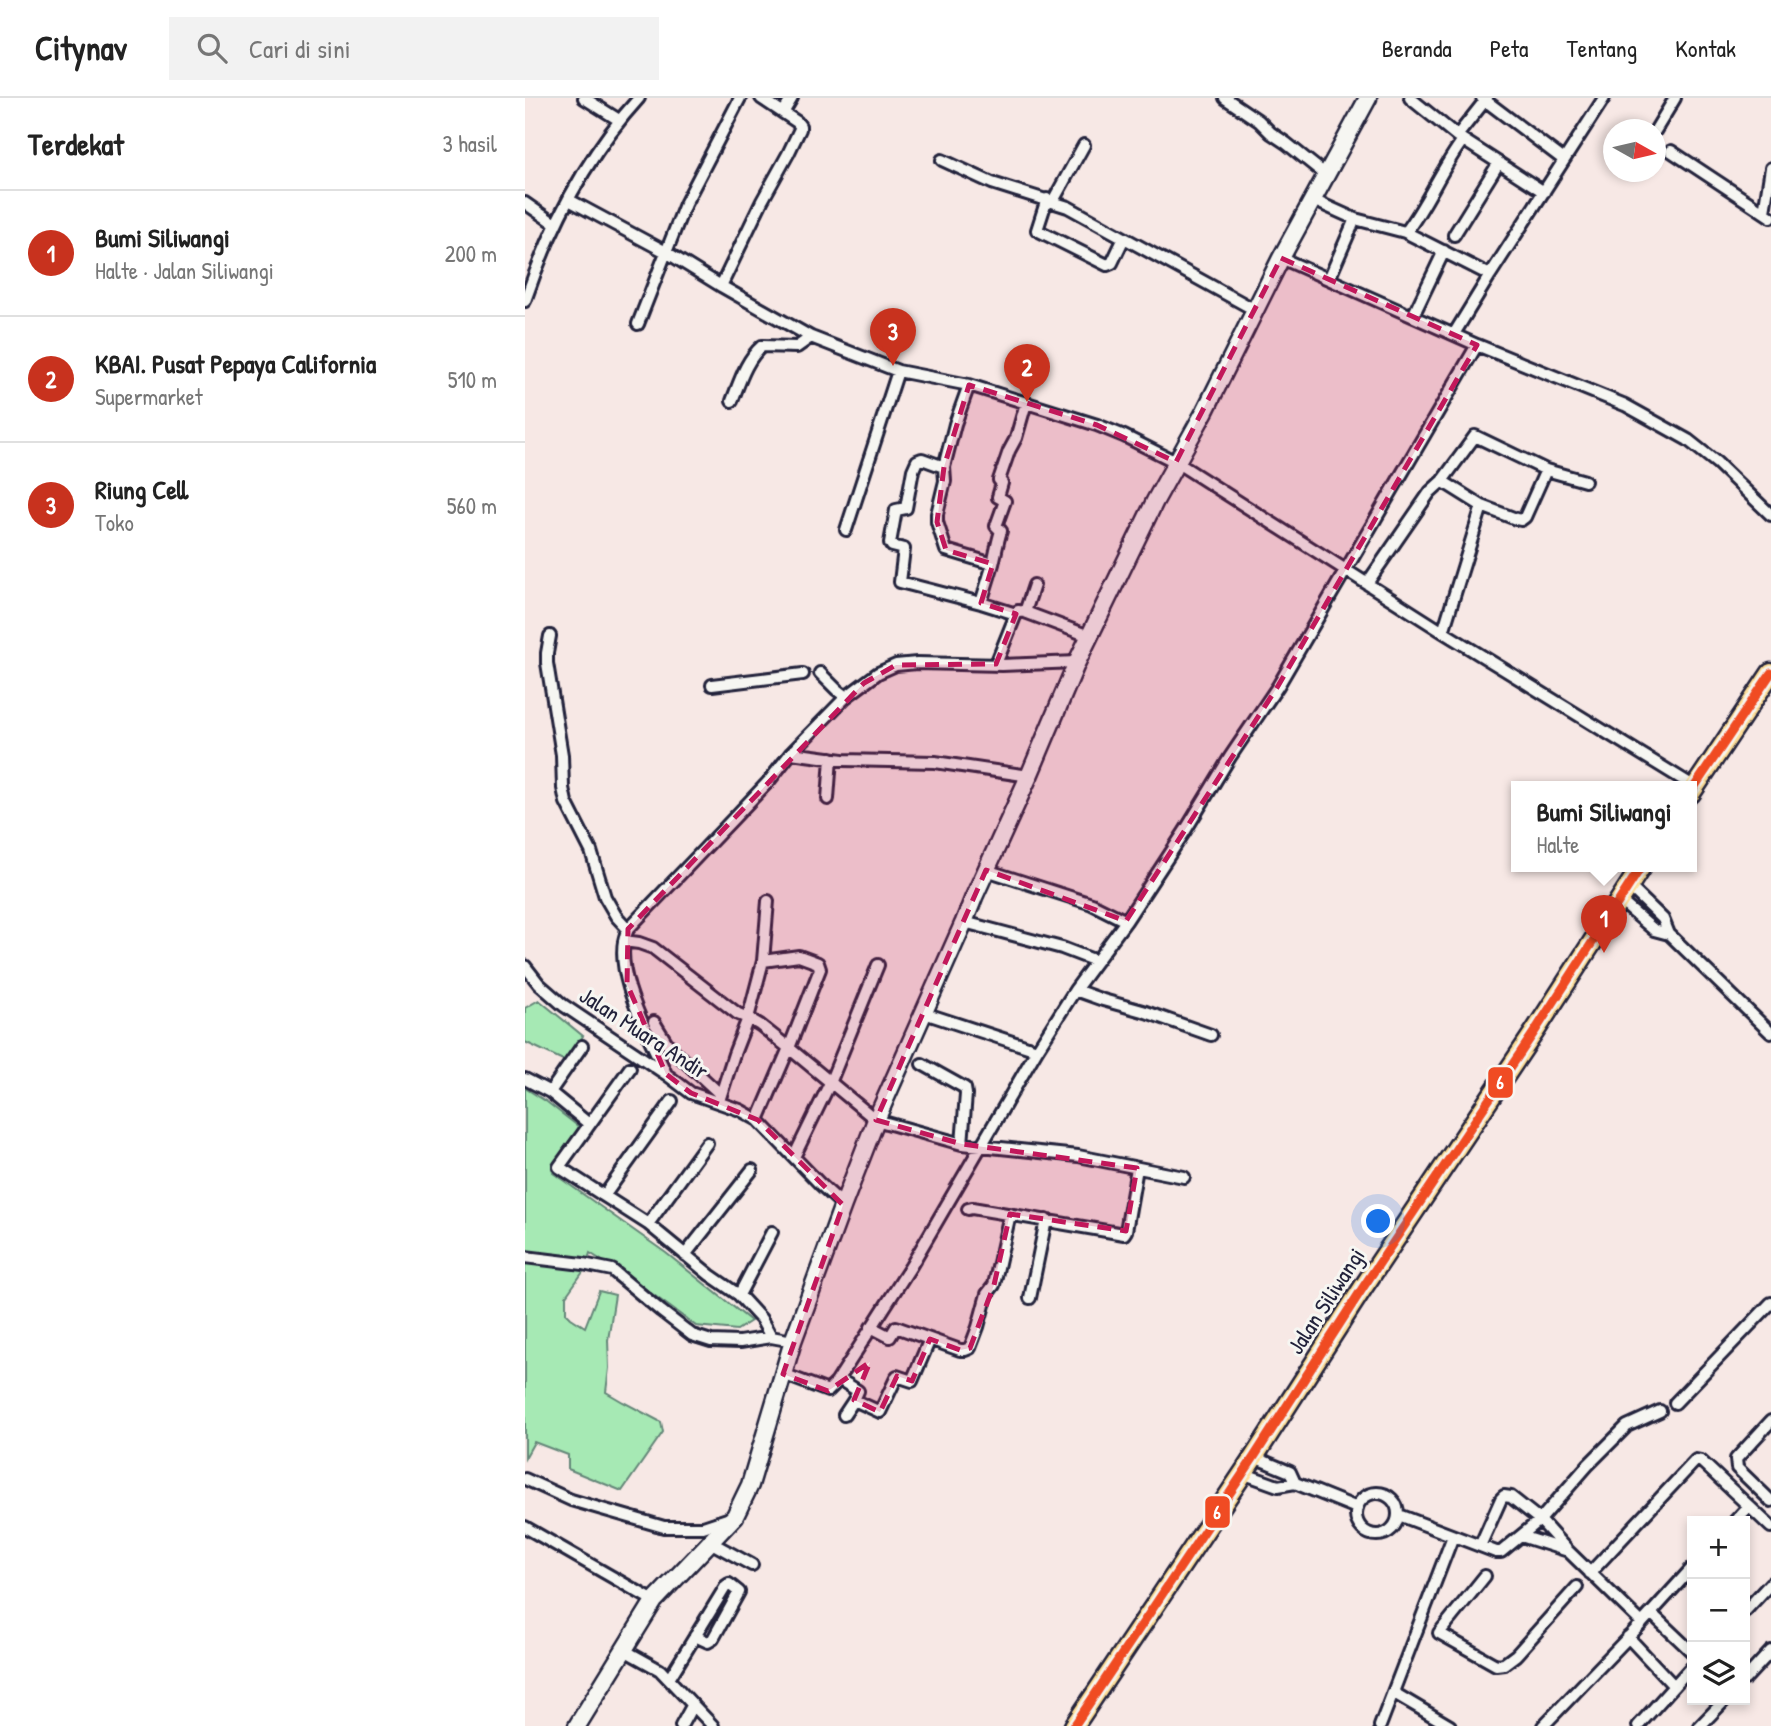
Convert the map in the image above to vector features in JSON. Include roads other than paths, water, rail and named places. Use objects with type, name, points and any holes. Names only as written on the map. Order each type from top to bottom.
[{"type":"main road","points":[[577,1726],[654,1601],[735,1516],[750,1485],[793,1341],[876,1120],[1077,662],[1281,258],[1368,98]]},
{"type":"main road","points":[[1697,784],[1771,673]]},
{"type":"main road","name":"Jalan Siliwangi","points":[[1074,1726],[1638,872]]},
{"type":"street","points":[[584,98],[619,120]]},
{"type":"street","points":[[525,301],[555,224],[576,184],[619,120],[639,98]]},
{"type":"street","points":[[638,324],[685,204],[740,98]]},
{"type":"street","points":[[721,286],[800,129],[797,122],[761,98]]},
{"type":"street","points":[[783,113],[792,98]]},
{"type":"street","points":[[1225,98],[1259,121],[1327,175]]},
{"type":"street","points":[[1410,98],[1460,138],[1544,192]]},
{"type":"street","points":[[1454,334],[1604,98]]},
{"type":"street","points":[[1662,119],[1675,98]]},
{"type":"street","points":[[1406,232],[1418,216],[1460,138],[1485,99],[1564,160]]},
{"type":"street","points":[[1084,145],[1050,200],[1037,230],[1107,265],[1112,263],[1124,238]]},
{"type":"street","points":[[1671,151],[1768,214],[1771,168]]},
{"type":"street","points":[[942,160],[992,183],[1068,207],[1255,310]]},
{"type":"street","points":[[1454,235],[1498,164]]},
{"type":"street","points":[[569,200],[666,252],[811,337],[898,371],[969,385],[1097,425],[1176,462],[1679,781]]},
{"type":"street","points":[[1313,200],[1355,219],[1406,232],[1490,275]]},
{"type":"street","points":[[525,202],[555,224]]},
{"type":"street","points":[[1329,279],[1355,219]]},
{"type":"street","points":[[1413,316],[1444,251]]},
{"type":"street","points":[[1281,258],[1477,345],[1625,405],[1688,440],[1717,463],[1771,515]]},
{"type":"street","points":[[732,401],[742,373],[757,350],[762,346],[797,347],[811,337]]},
{"type":"street","points":[[783,1374],[828,1391],[839,1379],[911,1266],[1037,1050],[1075,990],[1126,921],[1277,686],[1477,345]]},
{"type":"street","points":[[846,530],[898,371]]},
{"type":"street","points":[[969,385],[944,467],[945,481],[937,522],[948,551],[993,564]]},
{"type":"street","points":[[981,603],[1001,531],[996,526],[1005,501],[997,497],[1002,484],[999,480],[1016,438],[1026,403]]},
{"type":"street","points":[[1368,583],[1430,492],[1442,481],[1475,436],[1546,470],[1585,481]]},
{"type":"street","points":[[944,467],[922,460],[916,461],[906,508],[896,510],[890,543],[904,549],[900,582],[1020,613],[1089,636]]},
{"type":"street","points":[[1442,481],[1482,506],[1521,520],[1525,517],[1546,470]]},
{"type":"street","points":[[1443,632],[1482,506]]},
{"type":"street","points":[[996,664],[1034,585]]},
{"type":"street","points":[[550,636],[547,663],[562,755],[566,802],[591,851],[605,897],[616,916],[628,929]]},
{"type":"street","points":[[666,1074],[627,984],[624,941],[628,929],[751,800],[790,753],[846,697],[878,673],[896,665],[1077,662]]},
{"type":"street","points":[[820,673],[846,697]]},
{"type":"street","points":[[712,685],[803,674]]},
{"type":"street","points":[[790,753],[907,763],[935,762],[1029,776]]},
{"type":"street","points":[[828,799],[831,758]]},
{"type":"street","points":[[986,870],[1092,904],[1126,921]]},
{"type":"street","points":[[1624,893],[1663,919],[1669,934],[1771,1033]]},
{"type":"street","points":[[1624,893],[1654,930],[1669,934]]},
{"type":"street","points":[[654,1022],[669,1045],[720,1098],[748,1018],[763,961],[768,901]]},
{"type":"street","points":[[964,922],[1062,948],[1096,961]]},
{"type":"street","points":[[624,941],[653,948],[738,1014],[760,1025],[876,1120],[962,1144],[1078,1156],[1184,1177]]},
{"type":"street","points":[[758,1120],[820,971],[818,963],[799,956],[763,961]]},
{"type":"street","points":[[794,1157],[830,1083],[878,965]]},
{"type":"street","name":"Jalan Muara Andir","points":[[525,966],[539,984],[563,1005],[691,1093],[720,1098],[758,1120],[843,1205]]},
{"type":"street","points":[[1075,990],[1211,1035]]},
{"type":"street","points":[[924,1013],[1037,1050]]},
{"type":"street","points":[[549,1092],[582,1046]]},
{"type":"street","points":[[922,1064],[965,1088],[962,1144]]},
{"type":"street","points":[[630,1068],[559,1167],[648,1224],[739,1295],[761,1319],[771,1337]]},
{"type":"street","points":[[525,1079],[549,1092],[589,1124]]},
{"type":"street","points":[[604,1196],[672,1101]]},
{"type":"street","points":[[648,1224],[708,1143]]},
{"type":"street","points":[[968,1209],[1124,1234],[1137,1168]]},
{"type":"street","points":[[685,1255],[752,1170]]},
{"type":"street","points":[[871,1327],[890,1336],[896,1327],[960,1350],[970,1348],[987,1294],[995,1284],[1010,1214]]},
{"type":"street","points":[[1030,1298],[1046,1220]]},
{"type":"street","points":[[739,1295],[772,1232]]},
{"type":"street","points":[[525,1257],[612,1270],[692,1335],[711,1341],[740,1342],[771,1337],[793,1341]]},
{"type":"street","points":[[1675,1403],[1771,1303]]},
{"type":"street","points":[[854,1400],[880,1412],[897,1376],[912,1381],[930,1339]]},
{"type":"street","points":[[839,1379],[858,1391],[844,1415]]},
{"type":"street","points":[[1399,1515],[1501,1552],[1540,1520],[1588,1465],[1627,1426],[1660,1411]]},
{"type":"street","points":[[1771,1421],[1736,1459],[1737,1468],[1771,1502]]},
{"type":"street","points":[[1254,1457],[1290,1472],[1295,1483]]},
{"type":"street","points":[[1590,1573],[1696,1460],[1701,1461],[1771,1527]]},
{"type":"street","points":[[1242,1473],[1278,1486],[1295,1483],[1357,1508]]},
{"type":"street","points":[[525,1479],[571,1500],[664,1527],[703,1527],[735,1516]]},
{"type":"street","points":[[1379,1493],[1392,1498],[1399,1515],[1396,1524],[1389,1531],[1381,1535],[1371,1535],[1360,1526],[1356,1517],[1357,1508],[1365,1496],[1379,1493]]},
{"type":"street","points":[[1480,1546],[1504,1496],[1511,1497],[1540,1520],[1642,1623]]},
{"type":"street","points":[[1740,1516],[1749,1506]]},
{"type":"street","points":[[525,1527],[654,1601]]},
{"type":"street","points":[[1380,1726],[1453,1536]]},
{"type":"street","points":[[1521,1536],[1567,1550]]},
{"type":"street","points":[[710,1542],[752,1565]]},
{"type":"street","points":[[1542,1726],[1687,1573]]},
{"type":"street","points":[[1439,1633],[1485,1577]]},
{"type":"street","points":[[1750,1606],[1771,1583]]},
{"type":"street","points":[[669,1679],[695,1636],[726,1586],[731,1584],[739,1592],[713,1639],[708,1642],[695,1636]]},
{"type":"street","points":[[1419,1623],[1489,1662],[1504,1664],[1516,1655],[1577,1587]]},
{"type":"street","points":[[1651,1613],[1687,1647]]},
{"type":"street","points":[[1628,1637],[1674,1686]]},
{"type":"street","points":[[624,1650],[660,1670],[713,1726]]},
{"type":"street","points":[[1750,1674],[1771,1651]]},
{"type":"street","points":[[1638,1726],[1687,1672]]},
{"type":"street","points":[[1394,1692],[1450,1726]]},
{"type":"street","points":[[1700,1726],[1720,1705]]},
{"type":"street","points":[[681,1726],[692,1706]]},
{"type":"place","name":"Riung Cell","points":[[893,366]]},
{"type":"place","name":"KBAI. Pusat Pepaya California","points":[[1027,402]]},
{"type":"place","name":"Bumi Siliwangi","points":[[1604,953]]}]
